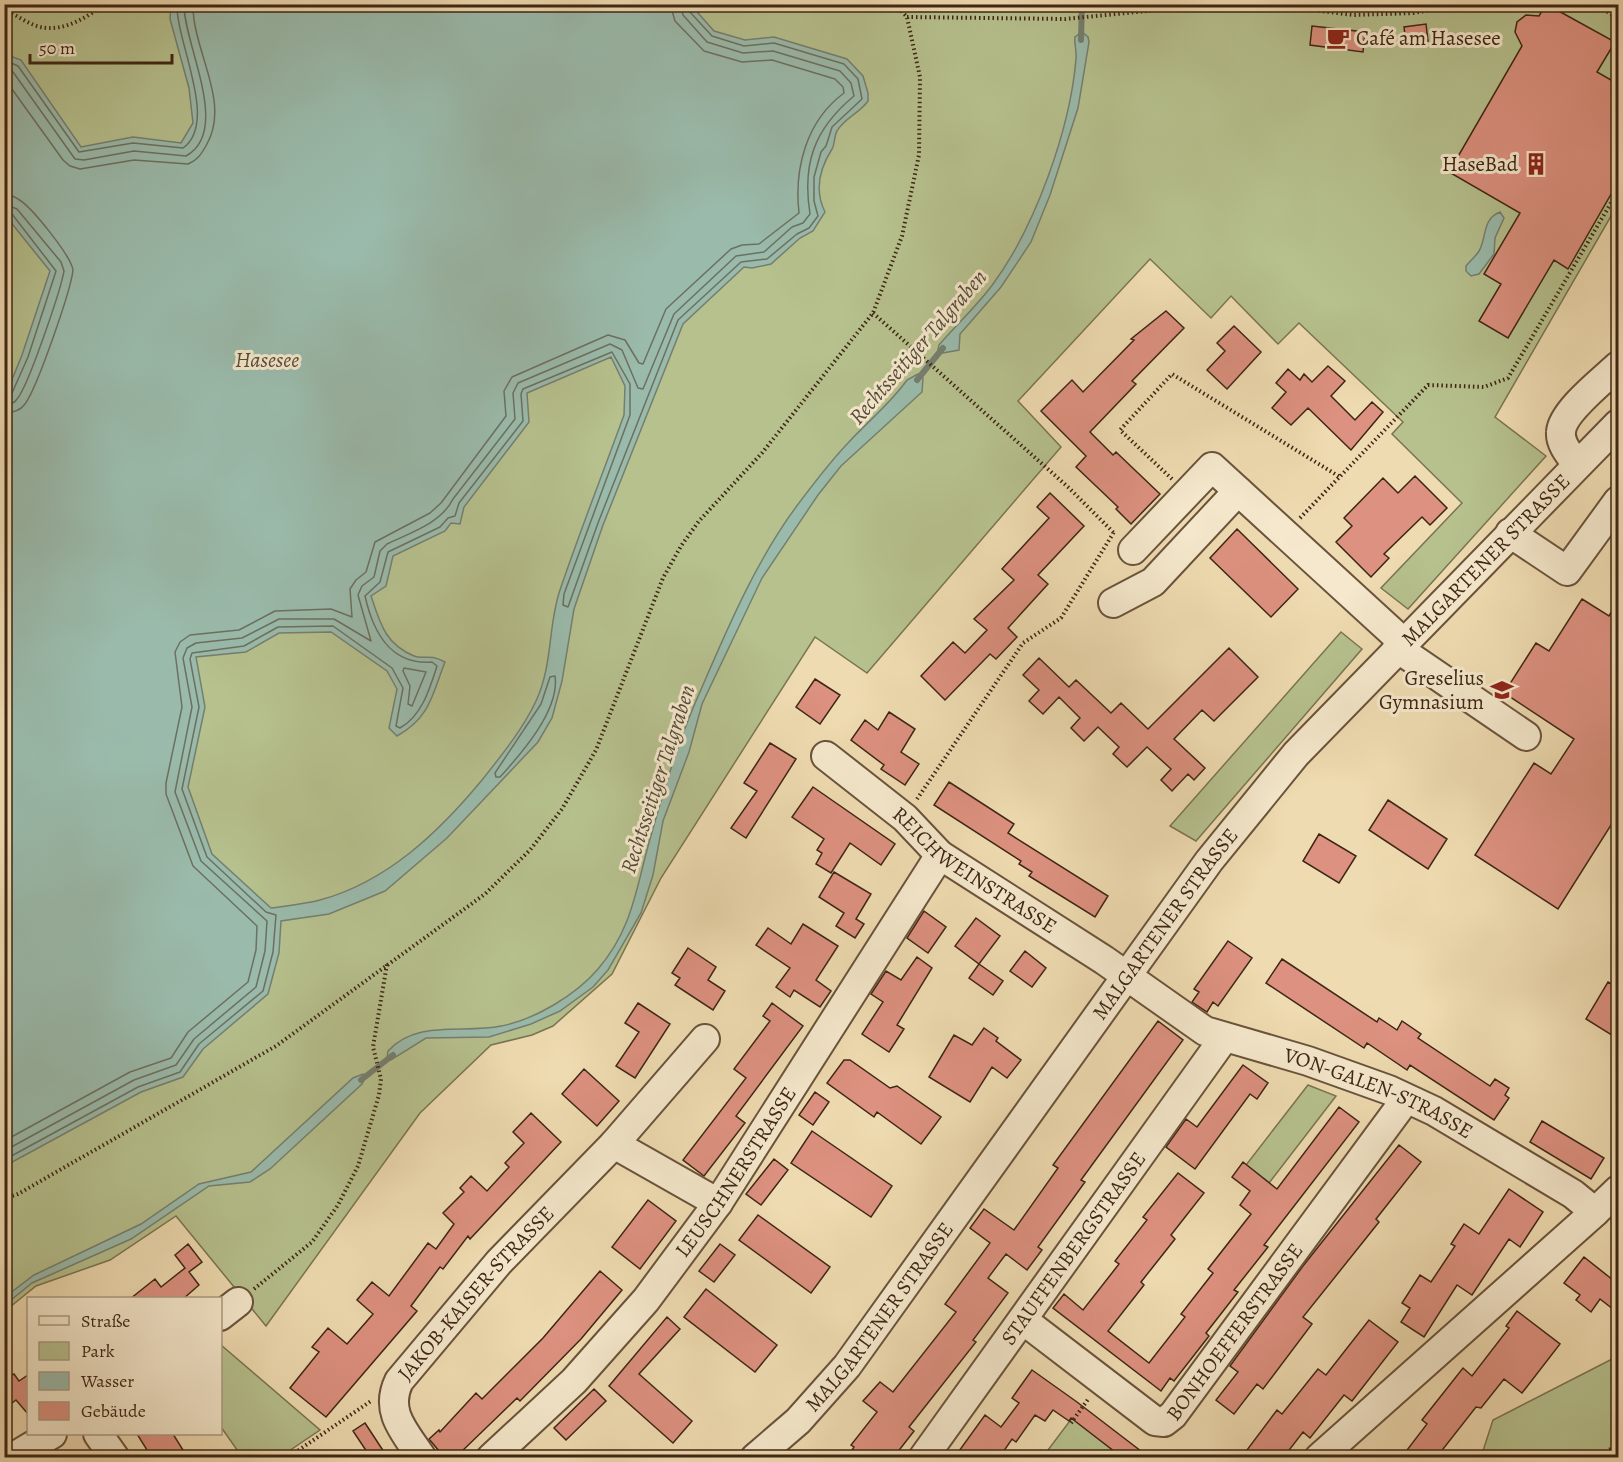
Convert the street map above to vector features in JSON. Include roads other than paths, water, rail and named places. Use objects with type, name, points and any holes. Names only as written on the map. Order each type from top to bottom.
[{"type":"street","points":[[1578,464],[1567,452],[1560,434],[1564,419],[1618,366]]},
{"type":"street","name":"MALGARTENER STRASSE","points":[[761,1456],[798,1421],[847,1366],[1209,861],[1296,753],[1578,464],[1614,438]]},
{"type":"street","points":[[1123,541],[1187,492],[1212,467],[1400,645],[1526,735]]},
{"type":"street","points":[[1113,603],[1154,582],[1238,491]]},
{"type":"street","points":[[1510,533],[1567,571],[1618,501]]},
{"type":"street","name":"REICHWEINSTRASSE","points":[[826,756],[905,818],[940,855],[1127,975]]},
{"type":"street","name":"LEUSCHNERSTRASSE","points":[[491,1458],[574,1381],[646,1300],[718,1203],[940,855]]},
{"type":"street","name":"VON-GALEN-STRASSE","points":[[1127,975],[1205,1031],[1308,1061],[1389,1090],[1434,1111],[1573,1194],[1594,1212]]},
{"type":"street","name":"STAUFFENBERGSTRASSE","points":[[923,1458],[1224,1038]]},
{"type":"street","name":"JAKOB-KAISER-STRASSE","points":[[422,1458],[395,1414],[392,1404],[394,1393],[409,1369],[499,1262],[614,1144],[705,1039]]},
{"type":"street","name":"BONHOEFFERSTRASSE","points":[[1023,1320],[1155,1421],[1164,1422],[1173,1416],[1406,1099]]},
{"type":"street","points":[[614,1144],[718,1203]]},
{"type":"street","points":[[1319,1458],[1618,1190]]},
{"type":"street","points":[[12,1458],[50,1435]]},
{"type":"street","points":[[99,1435],[115,1458]]},
{"type":"water","name":"Hasesee","points":[[171,5],[691,5],[714,31],[745,40],[774,37],[847,59],[863,76],[868,101],[840,126],[836,133],[820,179],[820,196],[825,212],[813,231],[800,238],[771,264],[752,268],[744,267],[683,324],[603,525],[574,609],[562,681],[552,718],[538,742],[447,838],[385,891],[329,914],[281,921],[279,953],[268,994],[203,1049],[183,1077],[141,1092],[5,1166],[5,397],[22,355],[50,271],[5,215],[5,54],[21,60],[81,147],[133,137],[181,143],[193,123],[189,88],[170,19]],"holes":[[[611,357],[625,386],[624,415],[556,603],[548,659],[541,687],[531,711],[518,732],[482,780],[448,818],[410,853],[389,868],[344,892],[320,900],[271,908],[212,854],[188,787],[205,707],[196,657],[246,652],[279,633],[331,632],[387,671],[397,689],[389,728],[397,736],[408,729],[423,713],[433,695],[445,662],[435,658],[414,656],[404,651],[390,639],[381,624],[371,596],[386,586],[393,556],[445,531],[451,523],[460,524],[464,507],[529,422],[527,393]]]},
{"type":"water","points":[[1082,32],[1088,37],[1089,42],[1078,108],[1050,195],[1031,242],[1001,287],[960,334],[959,350],[937,354],[939,345],[993,284],[1023,235],[1048,177],[1058,146],[1072,87],[1076,59],[1075,37]]},
{"type":"water","points":[[1500,212],[1504,218],[1495,238],[1494,254],[1479,274],[1471,276],[1466,271],[1466,266],[1479,251],[1490,219]]},
{"type":"water","points":[[918,374],[923,378],[922,392],[841,466],[818,495],[762,578],[702,704],[689,752],[663,821],[653,875],[641,913],[608,970],[593,987],[560,1011],[531,1024],[489,1037],[426,1038],[391,1060],[387,1058],[388,1051],[400,1041],[413,1035],[427,1031],[501,1026],[540,1012],[566,997],[589,979],[610,954],[632,907],[660,804],[683,735],[718,650],[755,573],[783,525],[829,465],[907,380]]},
{"type":"water","points":[[363,1074],[366,1076],[362,1084],[270,1169],[250,1182],[209,1186],[131,1239],[32,1283],[5,1305],[5,1297],[34,1275],[141,1224],[199,1184],[251,1172],[353,1078]]},
{"type":"waterway","name":"Rechtsseitiger Talgraben","points":[[1081,40],[1082,4]]},
{"type":"waterway","name":"Rechtsseitiger Talgraben","points":[[917,380],[943,348]]},
{"type":"waterway","name":"Rechtsseitiger Talgraben","points":[[361,1080],[393,1055]]},
{"type":"place","name":"Café am Hasesee","points":[[1338,38]]},
{"type":"place","name":"HaseBad","points":[[1536,164]]},
{"type":"place","name":"Greselius Gymnasium","points":[[1502,690]]}]
